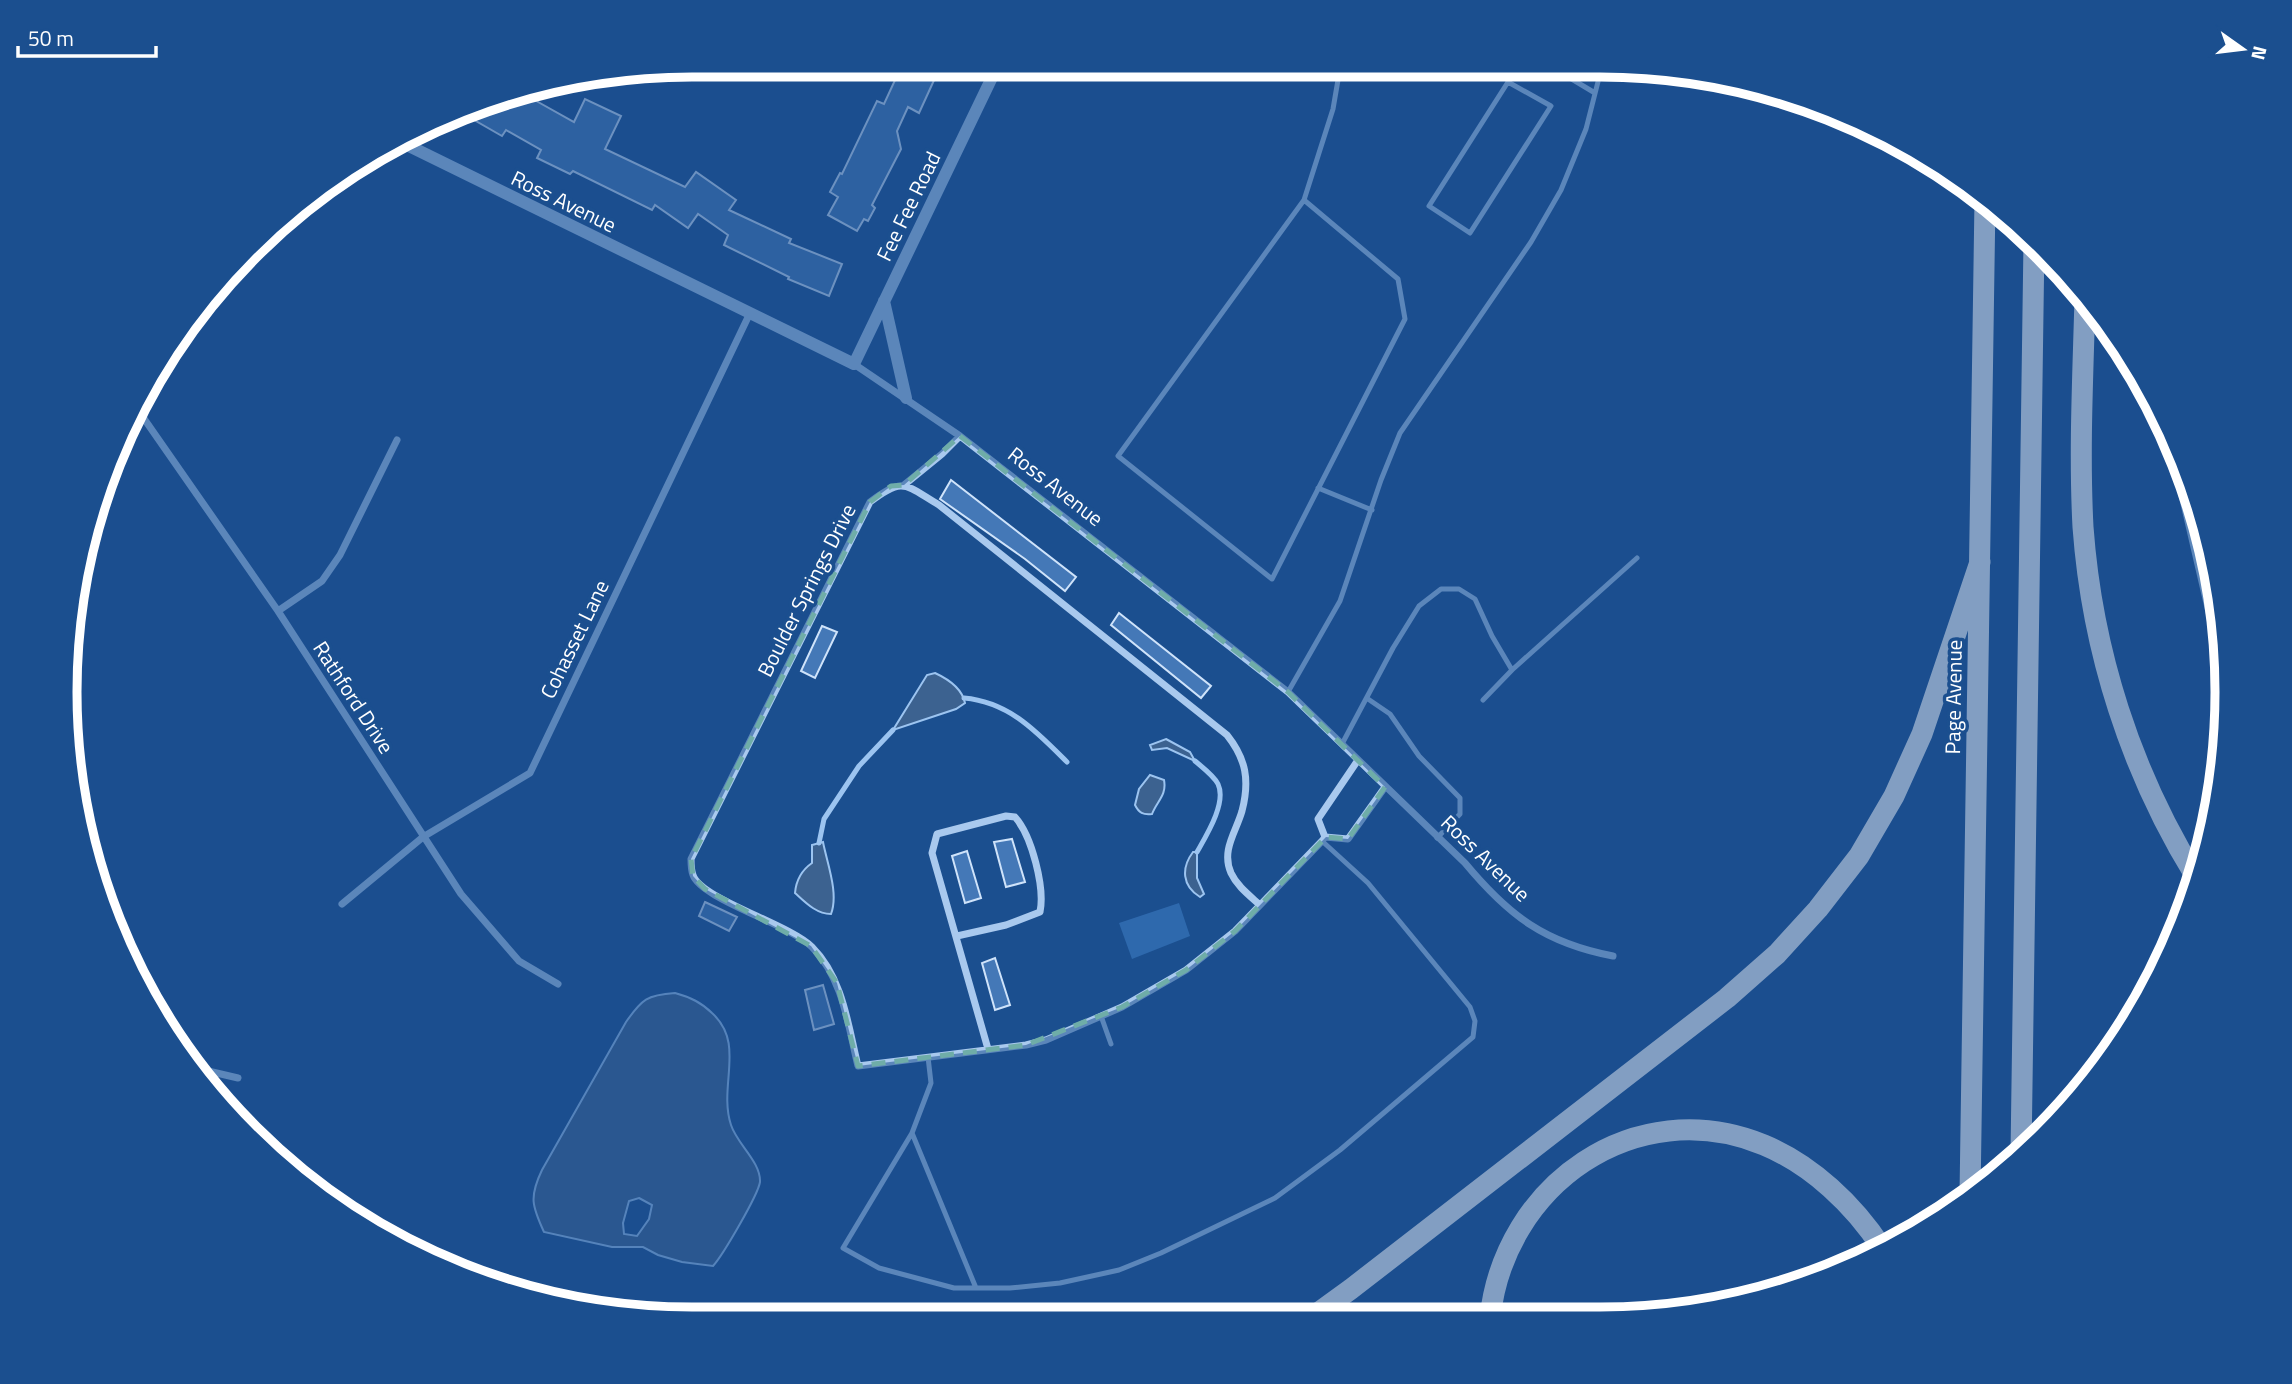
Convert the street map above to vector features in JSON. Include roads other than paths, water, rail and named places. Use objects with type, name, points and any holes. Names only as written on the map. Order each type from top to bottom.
[{"type":"highway","name":"Page Avenue","points":[[1970,1183],[1985,213]]},
{"type":"highway","points":[[2021,1139],[2034,256]]},
{"type":"highway","points":[[2085,314],[2082,458],[2084,527],[2096,620],[2104,660],[2147,788],[2189,866]]},
{"type":"highway","points":[[1326,1307],[1727,998],[1777,954],[1818,909],[1859,856],[1894,796],[1922,734],[1980,562]]},
{"type":"highway","points":[[1491,1307],[1501,1263],[1517,1230],[1539,1201],[1565,1174],[1594,1155],[1628,1140],[1659,1132],[1725,1134],[1761,1144],[1789,1157],[1820,1178],[1848,1206],[1877,1241]]},
{"type":"street","name":"Fee Fee Road","points":[[854,364],[992,77]]},
{"type":"street","name":"Ross Avenue","points":[[409,146],[854,364],[906,398],[960,436],[1288,692],[1465,863],[1490,893],[1529,925],[1564,944],[1614,956]]},
{"type":"street","points":[[884,301],[906,398]]},
{"type":"street","name":"Cohasset Lane","points":[[342,904],[423,837],[530,772],[750,313]]},
{"type":"street","name":"Rathford Drive","points":[[142,416],[278,611],[461,894],[519,961],[558,984]]},
{"type":"street","name":"Boulder Springs Drive","points":[[928,1057],[858,1066],[838,983],[811,946],[783,928],[705,889],[693,876],[691,859],[870,502],[891,486],[904,485],[960,436]]},
{"type":"street","points":[[278,611],[322,581],[340,555],[397,440]]},
{"type":"street","points":[[904,485],[939,505],[1227,735],[1240,751],[1247,771],[1242,811],[1232,833],[1226,859],[1238,885],[1259,905]]},
{"type":"street","points":[[2179,487],[2211,622]]},
{"type":"street","points":[[1323,839],[1318,819],[1358,760]]},
{"type":"street","points":[[928,1057],[1046,1040],[1122,1007],[1186,970],[1234,931],[1323,839],[1348,839],[1385,787]]},
{"type":"street","points":[[957,936],[1006,925],[1040,912],[1043,898],[1028,837],[1015,817],[1006,816],[937,834],[932,853],[988,1049]]},
{"type":"street","points":[[208,1071],[238,1078]]},
{"type":"lane","points":[[1304,200],[1398,279],[1405,319],[1272,579],[1118,456],[1304,200],[1334,109],[1338,77]]},
{"type":"lane","points":[[1508,77],[1508,82],[1429,206],[1471,233],[1551,106],[1508,82]]},
{"type":"lane","points":[[1568,77],[1595,93]]},
{"type":"lane","points":[[1288,692],[1305,658],[1340,601],[1400,433],[1531,242],[1562,190],[1586,130],[1599,77]]},
{"type":"lane","points":[[1318,488],[1372,510]]},
{"type":"lane","points":[[1483,700],[1512,670],[1637,558]]},
{"type":"lane","points":[[1342,744],[1368,699],[1392,648],[1419,606],[1441,589],[1459,590],[1475,599],[1512,670]]},
{"type":"lane","points":[[1368,699],[1390,714],[1419,756],[1460,799],[1460,814],[1437,838]]},
{"type":"lane","points":[[928,1057],[931,1083],[912,1133],[842,1248],[879,1268],[954,1288],[1060,1283],[1119,1270],[1161,1253],[1275,1198],[1340,1150],[1473,1037],[1475,1021],[1470,1007],[1368,883],[1323,839]]},
{"type":"lane","points":[[1101,1016],[1111,1044]]},
{"type":"lane","points":[[912,1133],[976,1288]]},
{"type":"waterway","points":[[964,698],[995,705],[1021,720],[1067,762]]},
{"type":"waterway","points":[[819,843],[824,819],[859,766],[893,730]]},
{"type":"waterway","points":[[1195,761],[1214,778],[1220,792],[1218,810],[1197,852]]}]
